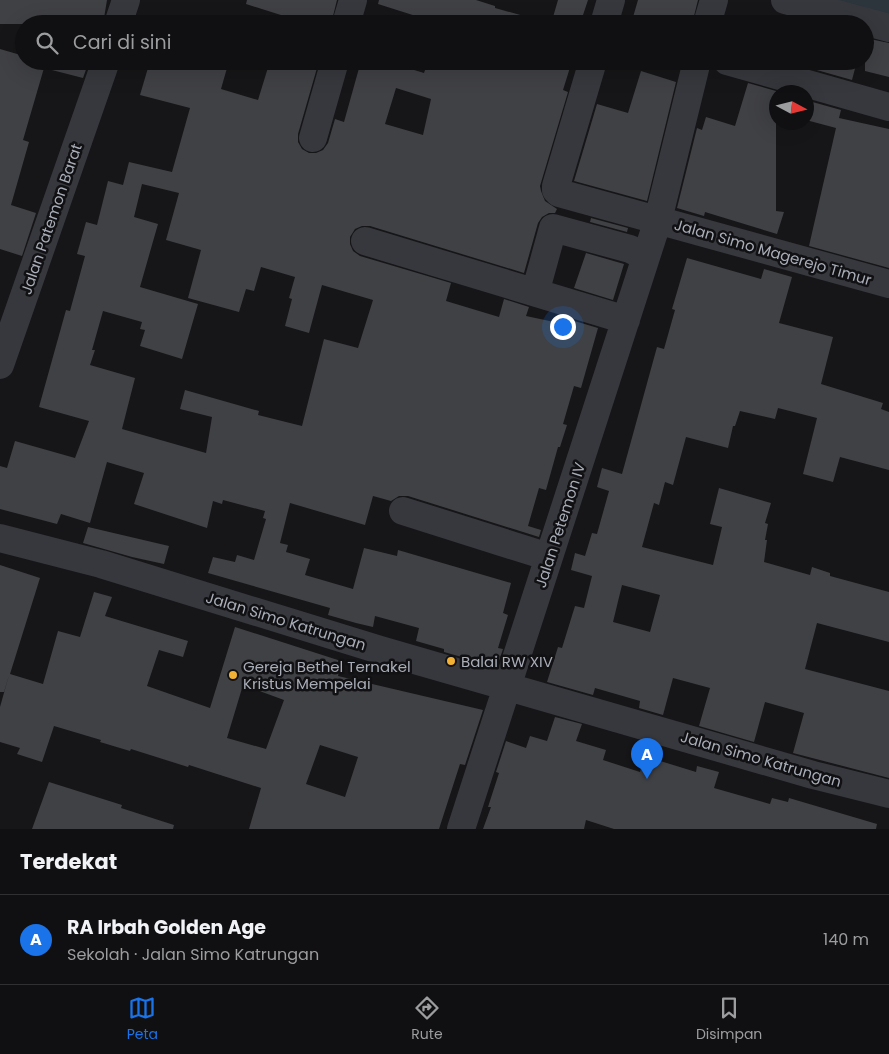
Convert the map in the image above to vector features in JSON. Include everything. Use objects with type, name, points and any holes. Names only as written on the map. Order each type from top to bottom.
[{"type":"street","points":[[121,15],[126,0]]},
{"type":"street","points":[[349,15],[353,0]]},
{"type":"street","points":[[607,15],[611,0]]},
{"type":"street","points":[[710,15],[714,0]]},
{"type":"street","points":[[785,0],[841,15]]},
{"type":"street","points":[[874,24],[889,28]]},
{"type":"street","name":"Jalan Patemon Barat","points":[[0,365],[103,70]]},
{"type":"street","points":[[313,138],[332,70]]},
{"type":"street","name":"Jalan Simo Magerejo Timur","points":[[590,70],[556,190],[559,193],[889,284]]},
{"type":"street","name":"Jalan Petemon IV","points":[[461,829],[658,220],[695,70]]},
{"type":"street","points":[[759,70],[889,107]]},
{"type":"street","points":[[537,286],[553,228],[622,247],[646,257]]},
{"type":"street","points":[[365,242],[626,320]]},
{"type":"street","points":[[403,511],[549,557]]},
{"type":"street","name":"Jalan Simo Katrungan","points":[[0,538],[101,564],[506,687],[813,775],[889,794]]},
{"type":"building","points":[[0,0],[107,0],[104,15],[15,15],[15,24],[0,24]]},
{"type":"building","points":[[247,0],[337,0],[333,15],[281,15],[246,4]]},
{"type":"building","points":[[379,0],[476,0],[520,15],[413,15],[378,4]]},
{"type":"building","points":[[558,0],[588,0],[583,15],[554,15]]},
{"type":"building","points":[[638,0],[698,0],[694,15],[634,15]]},
{"type":"building","points":[[874,40],[889,43],[889,77],[865,71],[874,70]]},
{"type":"building","points":[[0,49],[15,53],[15,70],[43,70],[23,140],[29,142],[11,205],[36,213],[22,256],[0,249]]},
{"type":"building","points":[[52,70],[86,70],[83,78]]},
{"type":"building","points":[[147,70],[226,70],[221,89],[258,100],[267,70],[316,70],[298,134],[298,142],[302,149],[309,153],[316,153],[323,150],[328,143],[335,119],[344,122],[358,70],[414,70],[424,73],[425,70],[569,70],[563,90],[568,92],[540,186],[545,201],[557,209],[555,213],[549,213],[542,217],[538,223],[524,273],[370,226],[362,226],[355,229],[350,237],[353,251],[360,256],[451,283],[446,301],[499,317],[504,299],[529,307],[526,316],[559,323],[561,317],[598,328],[581,388],[574,386],[563,424],[567,425],[560,447],[558,447],[546,490],[539,488],[528,526],[541,530],[539,537],[408,496],[399,496],[391,501],[373,496],[365,525],[290,503],[280,543],[288,545],[286,552],[310,559],[305,575],[353,589],[364,548],[397,556],[398,550],[511,583],[503,613],[508,615],[498,648],[503,649],[497,667],[444,652],[444,649],[416,641],[419,628],[375,616],[373,627],[356,623],[328,615],[330,608],[208,573],[213,557],[235,562],[237,555],[254,560],[266,519],[263,518],[265,511],[223,500],[222,504],[213,501],[207,528],[134,504],[144,473],[107,462],[90,523],[61,514],[57,524],[0,509],[0,466],[7,468],[15,441],[75,458],[89,421],[39,407],[66,310],[70,311],[85,256],[77,254],[86,222],[97,225],[108,181],[123,185],[129,162],[172,172],[190,108],[140,95]],"holes":[[[396,88],[431,99],[423,135],[385,124]],[[142,184],[179,193],[166,240],[201,250],[188,298],[239,312],[246,289],[254,291],[261,267],[295,277],[289,298],[292,299],[285,326],[309,333],[322,285],[373,300],[358,348],[324,339],[302,426],[258,415],[259,411],[185,390],[180,409],[212,417],[206,453],[122,429],[135,378],[90,365],[95,350],[92,350],[103,311],[142,322],[140,329],[145,330],[140,346],[182,359],[198,304],[140,287],[158,224],[134,217]]]},
{"type":"building","points":[[817,70],[855,70],[852,80]]},
{"type":"building","points":[[641,71],[676,82],[647,201],[574,181],[597,104],[628,113]]},
{"type":"building","points":[[748,83],[769,89],[769,130],[776,130],[776,211],[784,212],[777,234],[705,212],[704,216],[677,208],[697,128],[702,130],[706,117],[735,126]]},
{"type":"building","points":[[814,102],[841,110],[839,118],[889,129],[889,268],[809,246],[836,128],[814,122]]},
{"type":"building","points":[[591,218],[628,228],[627,232],[590,222]]},
{"type":"building","points":[[586,253],[624,264],[613,300],[574,288]]},
{"type":"building","points":[[687,258],[761,279],[764,269],[792,277],[779,323],[833,337],[821,384],[883,403],[881,409],[889,412],[889,470],[840,457],[833,482],[803,474],[817,418],[778,408],[775,419],[740,411],[735,426],[733,426],[728,448],[686,437],[673,485],[665,482],[659,505],[654,503],[642,547],[713,565],[722,527],[710,524],[719,488],[771,503],[765,523],[768,524],[764,562],[810,575],[812,567],[830,573],[830,576],[889,592],[889,642],[817,623],[805,669],[889,691],[889,778],[793,753],[804,713],[765,702],[754,742],[699,726],[710,688],[673,678],[663,715],[639,708],[640,701],[595,688],[593,695],[547,682],[558,647],[562,648],[575,606],[584,608],[592,576],[571,570],[575,553],[585,556],[592,533],[597,534],[609,491],[597,487],[602,468],[622,474],[657,347],[664,349],[675,310],[672,309]],"holes":[[[622,585],[660,595],[650,632],[613,622]]]},
{"type":"building","points":[[88,527],[169,546],[164,564],[83,543]]},
{"type":"building","points":[[0,565],[40,578],[10,674],[43,684],[58,631],[80,637],[94,592],[112,597],[105,616],[188,641],[183,657],[159,650],[147,686],[210,708],[235,627],[341,661],[338,676],[483,710],[465,765],[460,764],[439,829],[249,829],[261,788],[189,765],[188,767],[131,749],[130,751],[54,726],[42,762],[17,754],[20,748],[0,742],[0,707],[9,675],[4,692],[0,692]],"holes":[[[243,685],[284,700],[266,749],[227,738]],[[320,745],[358,757],[345,797],[306,784]]]},
{"type":"building","points":[[555,717],[582,724],[576,741],[606,750],[603,760],[640,772],[644,756],[696,772],[697,766],[719,772],[714,788],[770,804],[772,798],[788,802],[789,798],[877,824],[876,829],[614,829],[586,820],[584,829],[483,829],[491,807],[488,807],[499,773],[496,772],[506,741],[526,748],[530,736],[547,741]]},
{"type":"building","points":[[49,782],[122,805],[121,808],[174,825],[173,829],[32,829]]},
{"type":"waterway","points":[[859,0],[889,8]]},
{"type":"place","name":"Balai RW XIV","points":[[451,661]]},
{"type":"place","name":"Gereja Bethel Ternakel Kristus Mempelai","points":[[233,675]]},
{"type":"place","name":"RA Irbah Golden Age","points":[[647,779]]}]
